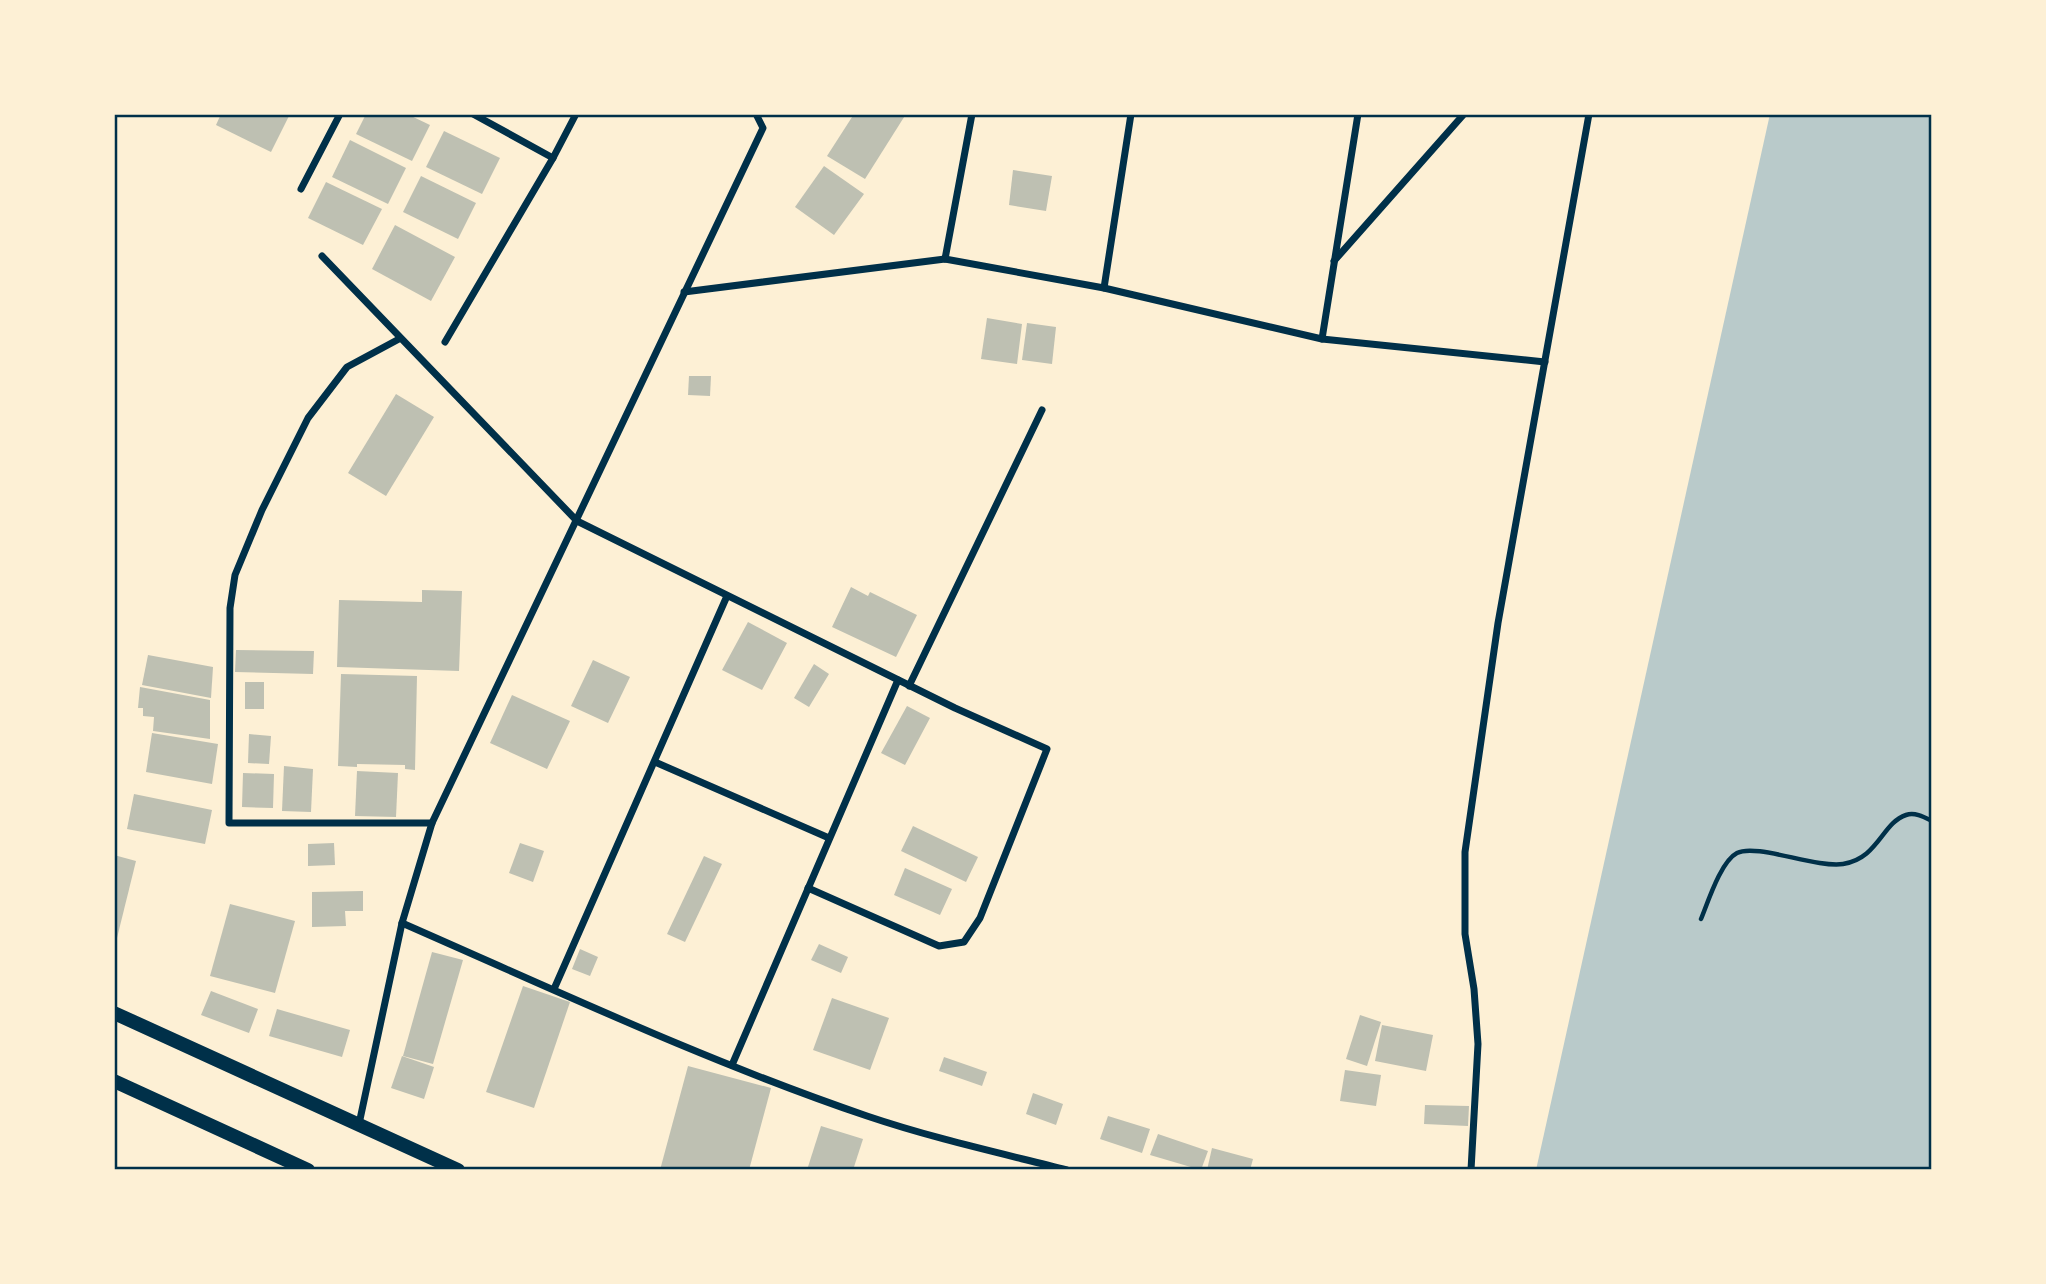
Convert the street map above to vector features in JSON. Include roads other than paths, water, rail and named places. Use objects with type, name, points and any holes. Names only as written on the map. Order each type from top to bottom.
[{"type":"main road","points":[[114,1013],[458,1170]]},
{"type":"main road","points":[[114,1081],[308,1170]]},
{"type":"street","points":[[301,189],[340,114]]},
{"type":"street","points":[[473,114],[553,158]]},
{"type":"street","points":[[444,342],[553,158],[576,114]]},
{"type":"street","points":[[359,1125],[402,923],[432,823],[763,128],[755,114]]},
{"type":"street","points":[[945,259],[972,114]]},
{"type":"street","points":[[1104,288],[1131,114]]},
{"type":"street","points":[[1322,339],[1358,114]]},
{"type":"street","points":[[1334,262],[1464,114]]},
{"type":"street","points":[[1471,1170],[1478,1044],[1474,989],[1465,934],[1465,852],[1498,623],[1589,114]]},
{"type":"street","points":[[323,256],[399,339],[577,521],[909,686],[1047,749],[980,918],[964,942],[939,946],[808,888]]},
{"type":"street","points":[[684,292],[945,259],[1104,288],[1322,339],[1545,362]]},
{"type":"street","points":[[399,339],[347,367],[308,418],[262,510],[235,575],[230,608],[229,823],[432,823]]},
{"type":"street","points":[[909,686],[1042,410]]},
{"type":"street","points":[[554,989],[727,596]]},
{"type":"street","points":[[732,1065],[898,680]]},
{"type":"street","points":[[655,761],[829,838]]},
{"type":"street","points":[[402,923],[732,1065],[867,1116],[924,1134],[1067,1170]]}]
